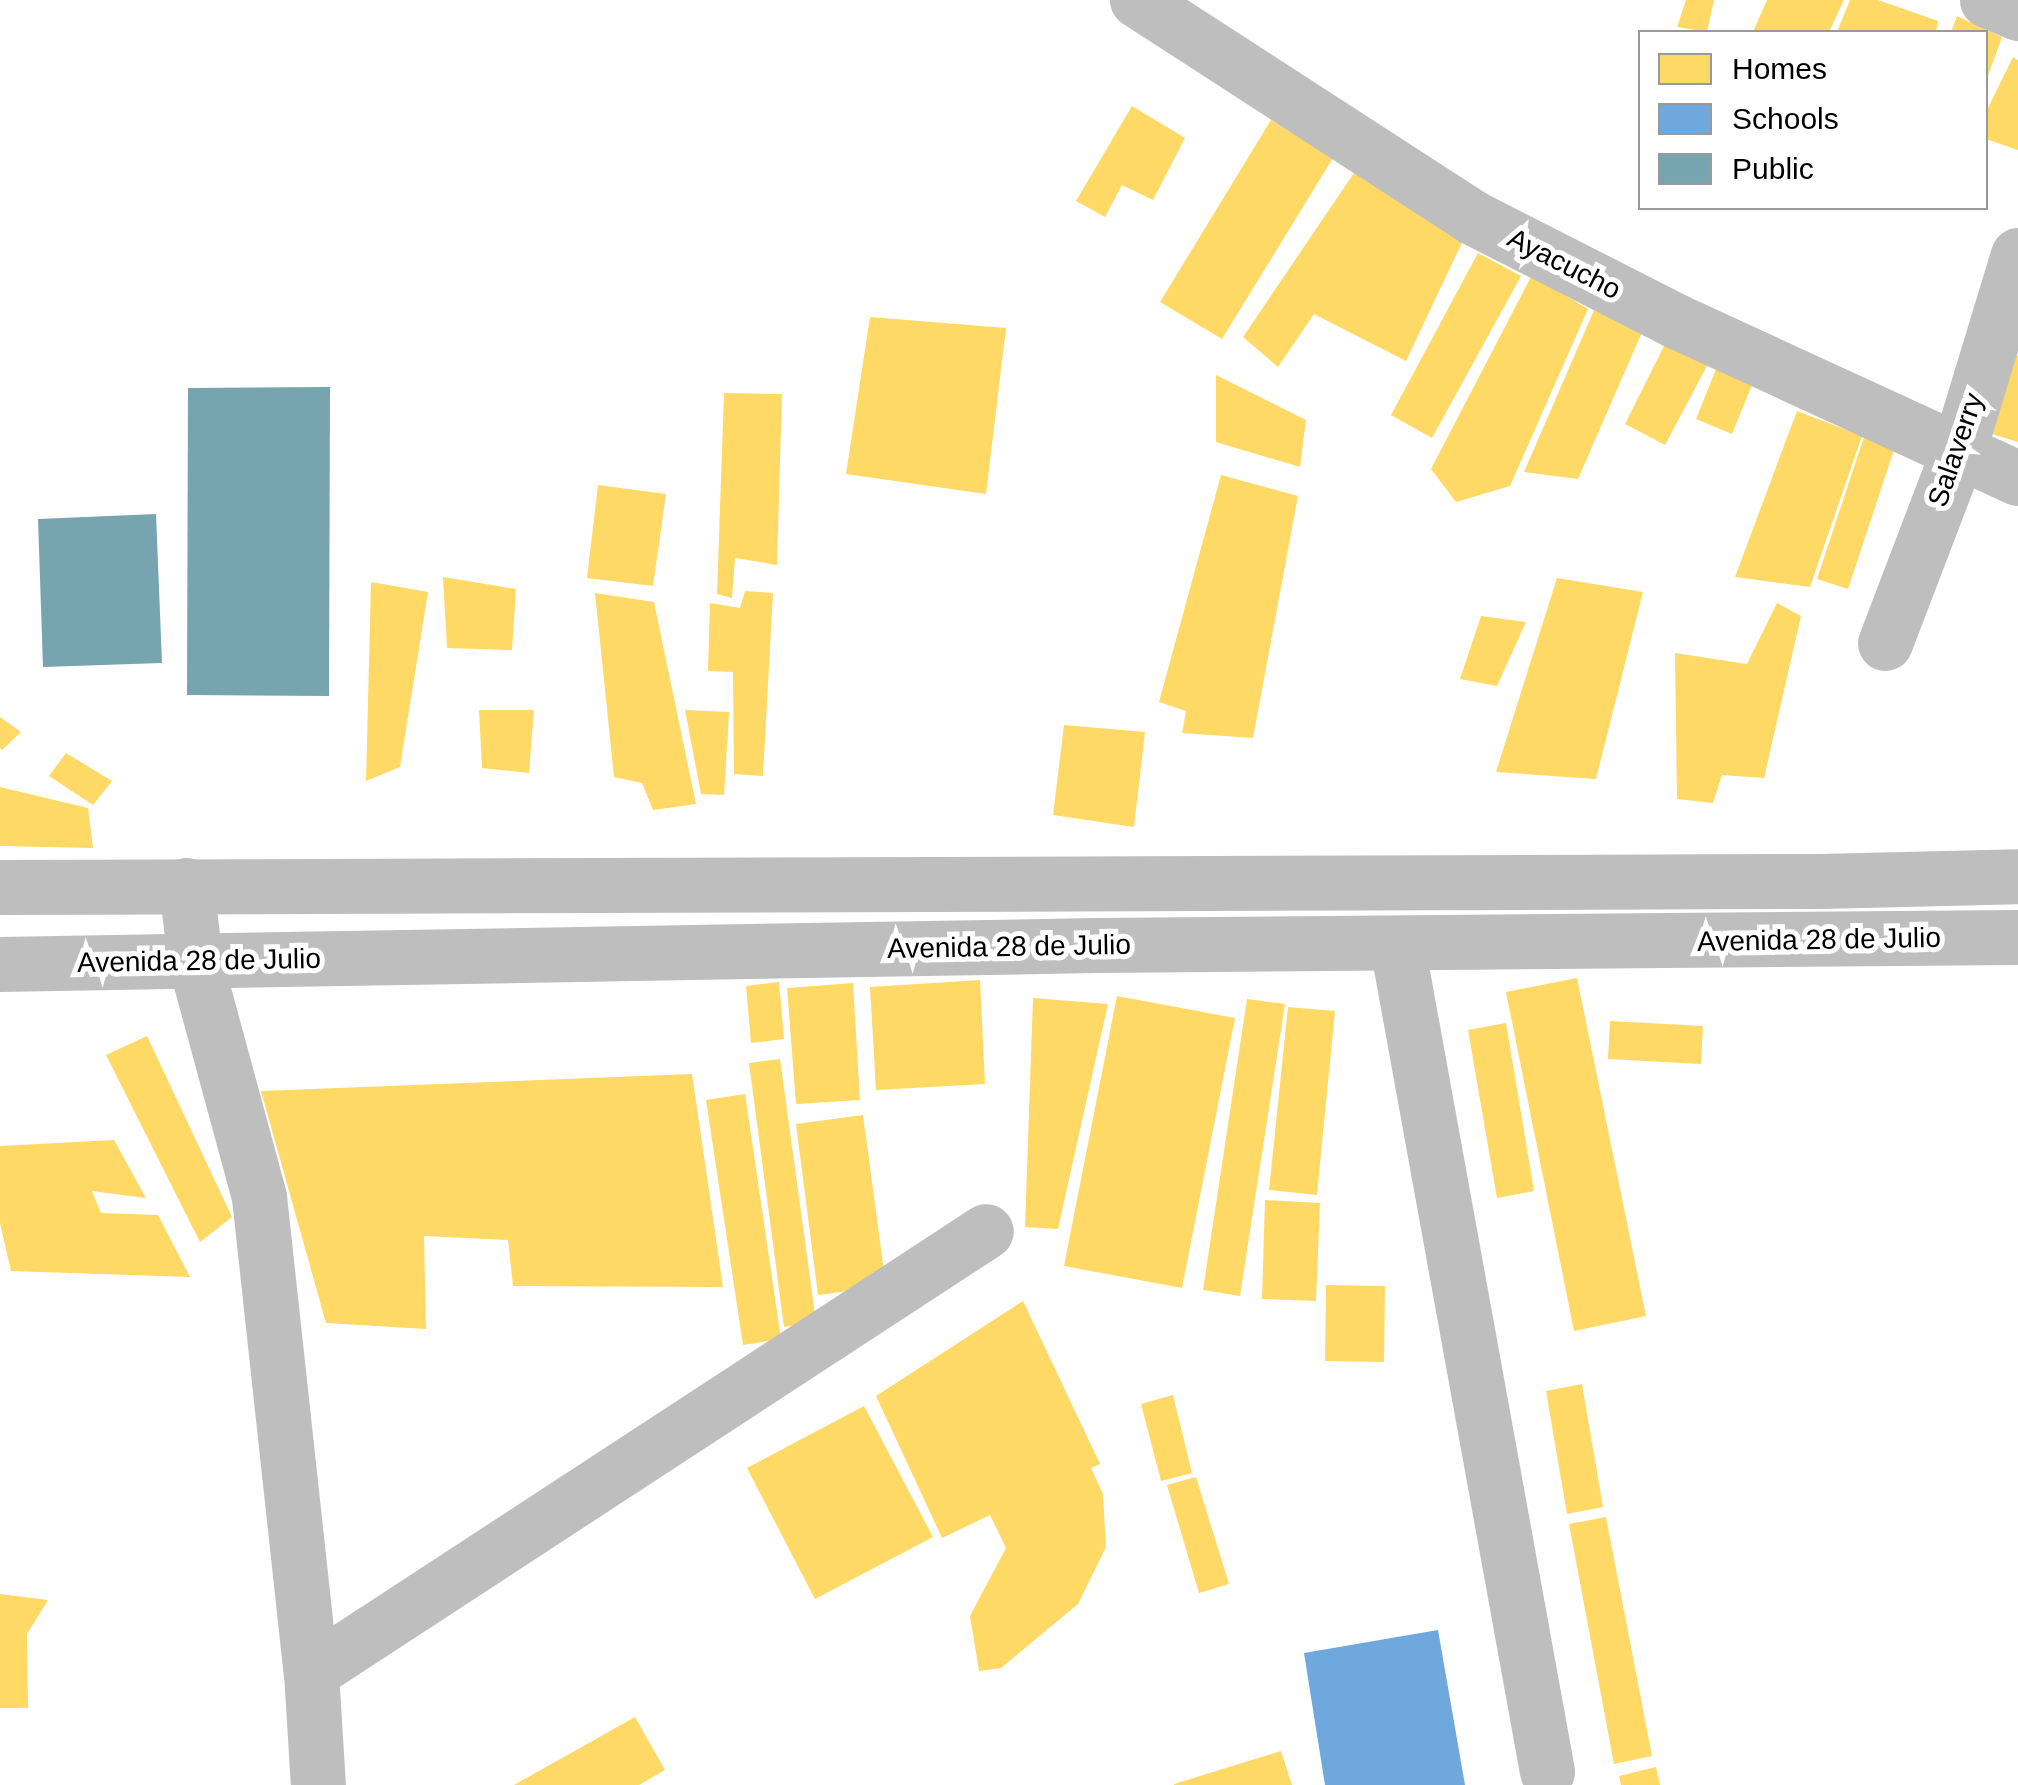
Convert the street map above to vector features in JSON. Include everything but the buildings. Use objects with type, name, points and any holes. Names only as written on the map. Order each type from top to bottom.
[{"type":"street","name":"Ayacucho","points":[[1137,0],[1472,218],[1676,321],[2018,478]]},
{"type":"street","points":[[1988,0],[2018,13]]},
{"type":"street","name":"Salaverry","points":[[1885,643],[1958,452],[2018,255]]},
{"type":"street","points":[[0,887],[2018,876]]},
{"type":"street","points":[[1817,940],[1820,880]]},
{"type":"street","points":[[1092,882],[1095,944]]},
{"type":"street","points":[[186,885],[195,961],[259,1197],[311,1672],[318,1785]]},
{"type":"street","name":"Avenida 28 de Julio","points":[[0,964],[1095,944],[1397,945],[2018,937]]},
{"type":"street","points":[[1397,945],[1547,1770]]},
{"type":"street","points":[[311,1672],[986,1231]]}]
